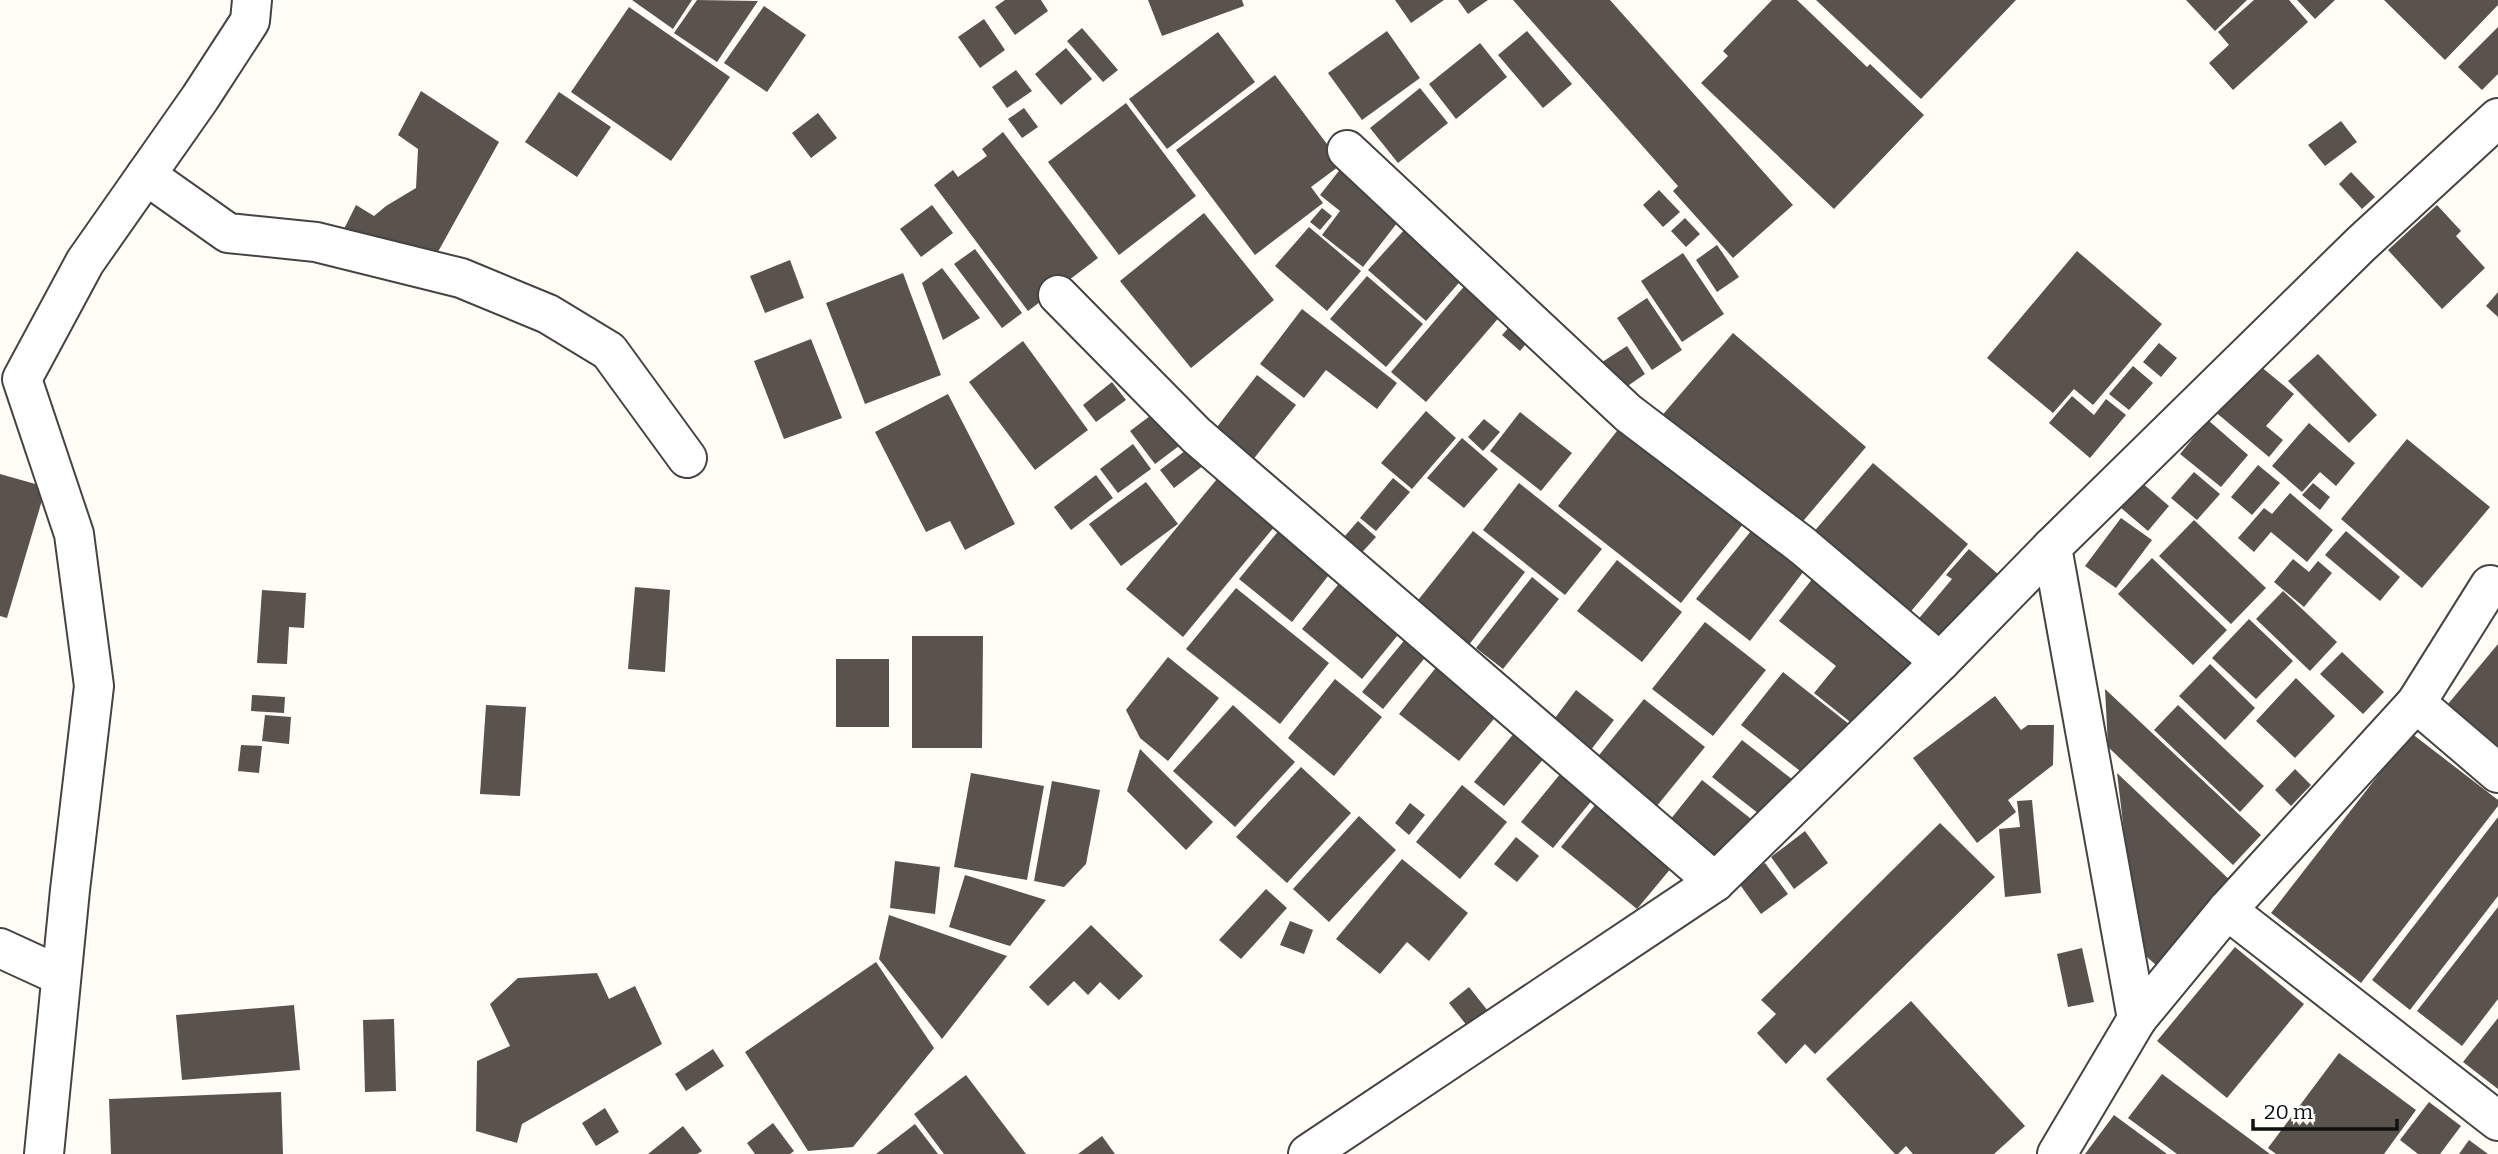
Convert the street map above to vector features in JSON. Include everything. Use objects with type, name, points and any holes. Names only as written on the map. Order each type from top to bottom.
[{"type":"street","points":[[44,1154],[94,686],[74,534],[22,379],[85,262],[200,98],[250,21],[253,0]]},
{"type":"street","points":[[1308,1154],[1715,882],[2361,244],[2498,118]]},
{"type":"street","points":[[1347,150],[1628,412],[1803,546],[1940,662]]},
{"type":"street","points":[[146,175],[228,233],[316,242],[461,278],[548,314],[609,351],[687,458]]},
{"type":"street","points":[[1058,295],[1196,435],[1715,882]]},
{"type":"street","points":[[2052,547],[2137,1019]]},
{"type":"street","points":[[2057,1154],[2137,1019],[2227,910],[2416,703],[2490,585]]},
{"type":"street","points":[[2416,703],[2498,773]]},
{"type":"street","points":[[2227,910],[2498,1121]]},
{"type":"street","points":[[0,948],[61,976]]},
{"type":"building","points":[[632,0],[692,0],[673,29]]},
{"type":"building","points":[[697,0],[758,1],[717,62],[674,33]]},
{"type":"building","points":[[1005,0],[1041,0],[1048,11],[1015,35],[995,7]]},
{"type":"building","points":[[1148,0],[1242,0],[1244,6],[1162,36]]},
{"type":"building","points":[[1395,0],[1444,0],[1411,23]]},
{"type":"building","points":[[1458,0],[1488,0],[1468,14]]},
{"type":"building","points":[[1513,0],[1610,0],[1793,205],[1733,258],[1673,191],[1678,186]]},
{"type":"building","points":[[1772,0],[1797,0],[1867,67],[1870,64],[1924,115],[1834,209],[1701,83],[1728,56],[1723,51]]},
{"type":"building","points":[[1816,0],[2016,0],[1921,99]]},
{"type":"building","points":[[2186,0],[2247,0],[2215,31]]},
{"type":"building","points":[[2254,0],[2289,0],[2308,22],[2233,90],[2209,63],[2229,45],[2218,32]]},
{"type":"building","points":[[2297,0],[2335,0],[2315,19]]},
{"type":"building","points":[[2384,0],[2498,0],[2498,5],[2445,60]]},
{"type":"building","points":[[764,6],[806,35],[767,92],[724,63]]},
{"type":"building","points":[[629,7],[730,77],[671,161],[571,92]]},
{"type":"building","points":[[984,19],[1005,50],[980,68],[958,37]]},
{"type":"building","points":[[2498,27],[2498,74],[2482,90],[2458,67]]},
{"type":"building","points":[[1082,28],[1118,70],[1103,82],[1067,41]]},
{"type":"building","points":[[1387,31],[1420,78],[1362,120],[1328,73]]},
{"type":"building","points":[[1527,31],[1572,84],[1543,108],[1498,55]]},
{"type":"building","points":[[1218,32],[1255,82],[1167,149],[1129,99]]},
{"type":"building","points":[[1480,43],[1507,77],[1456,119],[1429,84]]},
{"type":"building","points":[[1066,48],[1092,79],[1061,105],[1035,74]]},
{"type":"building","points":[[1016,70],[1032,91],[1007,108],[992,87]]},
{"type":"building","points":[[1275,75],[1342,164],[1311,187],[1323,203],[1255,255],[1176,150]]},
{"type":"building","points":[[1420,88],[1448,123],[1398,163],[1370,128]]},
{"type":"building","points":[[421,91],[499,142],[434,259],[339,239],[356,205],[374,216],[416,188],[418,149],[398,135]]},
{"type":"building","points":[[559,92],[611,127],[577,177],[525,142]]},
{"type":"building","points":[[1126,103],[1196,196],[1119,255],[1048,162]]},
{"type":"building","points":[[1024,108],[1038,127],[1022,138],[1008,119]]},
{"type":"building","points":[[818,113],[837,138],[811,158],[792,133]]},
{"type":"building","points":[[2341,121],[2357,142],[2325,166],[2308,145]]},
{"type":"building","points":[[1003,132],[1098,258],[1028,311],[934,185],[953,170],[958,177],[987,156],[982,149]]},
{"type":"building","points":[[1342,167],[1404,214],[1363,267],[1322,235],[1340,211],[1320,195]]},
{"type":"building","points":[[2351,172],[2375,197],[2362,209],[2339,184]]},
{"type":"building","points":[[1659,190],[1680,212],[1663,227],[1643,205]]},
{"type":"building","points":[[932,205],[953,233],[921,257],[900,229]]},
{"type":"building","points":[[2437,205],[2461,231],[2456,236],[2485,268],[2442,309],[2388,250]]},
{"type":"building","points":[[1322,208],[1332,216],[1320,230],[1310,222]]},
{"type":"building","points":[[1204,213],[1274,300],[1191,368],[1120,281]]},
{"type":"building","points":[[1685,218],[1700,234],[1686,247],[1671,231]]},
{"type":"building","points":[[1309,227],[1361,271],[1327,311],[1275,266]]},
{"type":"building","points":[[1405,229],[1463,278],[1426,321],[1368,270]]},
{"type":"building","points":[[1717,245],[1739,277],[1717,292],[1696,260]]},
{"type":"building","points":[[975,249],[1022,313],[1002,328],[954,264]]},
{"type":"building","points":[[2077,251],[2162,324],[2093,405],[2074,389],[2053,413],[1987,358]]},
{"type":"building","points":[[1683,253],[1724,314],[1682,342],[1641,281]]},
{"type":"building","points":[[790,260],[804,298],[765,313],[750,276]]},
{"type":"building","points":[[942,268],[980,318],[943,340],[922,283]]},
{"type":"building","points":[[903,273],[941,375],[865,404],[826,303]]},
{"type":"building","points":[[1367,276],[1423,324],[1386,367],[1330,319]]},
{"type":"building","points":[[1467,283],[1502,314],[1426,402],[1391,372]]},
{"type":"building","points":[[2498,292],[2498,317],[2486,306]]},
{"type":"building","points":[[1647,298],[1682,350],[1652,370],[1617,318]]},
{"type":"building","points":[[1302,309],[1397,383],[1377,409],[1326,370],[1304,398],[1260,364]]},
{"type":"building","points":[[1512,324],[1530,339],[1520,351],[1502,335]]},
{"type":"building","points":[[1733,333],[1866,447],[1793,533],[1659,419]]},
{"type":"building","points":[[811,339],[842,418],[784,439],[754,361]]},
{"type":"building","points":[[1023,341],[1088,430],[1035,470],[969,382]]},
{"type":"building","points":[[2159,343],[2177,358],[2161,377],[2143,362]]},
{"type":"building","points":[[1627,346],[1645,374],[1616,394],[1596,366]]},
{"type":"building","points":[[2318,354],[2377,415],[2349,443],[2288,381]]},
{"type":"building","points":[[2254,361],[2294,394],[2266,426],[2283,440],[2269,457],[2213,410]]},
{"type":"building","points":[[2133,366],[2153,383],[2129,410],[2109,394]]},
{"type":"building","points":[[1257,375],[1296,405],[1252,461],[1214,431]]},
{"type":"building","points":[[1112,382],[1126,400],[1096,422],[1083,405]]},
{"type":"building","points":[[948,394],[1015,524],[965,550],[950,521],[926,532],[875,432]]},
{"type":"building","points":[[2072,396],[2094,415],[2106,399],[2126,415],[2090,458],[2049,423]]},
{"type":"building","points":[[1426,411],[1456,438],[1412,489],[1381,463]]},
{"type":"building","points":[[1520,412],[1572,453],[1541,491],[1490,451]]},
{"type":"building","points":[[1154,413],[1179,446],[1155,464],[1130,431]]},
{"type":"building","points":[[1484,419],[1500,432],[1483,451],[1468,437]]},
{"type":"building","points":[[2208,420],[2248,455],[2221,487],[2180,454]]},
{"type":"building","points":[[1624,422],[1747,519],[1681,603],[1558,506]]},
{"type":"building","points":[[2309,423],[2355,463],[2336,486],[2320,472],[2302,492],[2272,466]]},
{"type":"building","points":[[1462,438],[1498,469],[1464,508],[1427,478]]},
{"type":"building","points":[[2407,439],[2490,507],[2422,588],[2341,519]]},
{"type":"building","points":[[1133,444],[1151,469],[1118,493],[1100,469]]},
{"type":"building","points":[[1194,444],[1208,462],[1174,488],[1160,470]]},
{"type":"building","points":[[1873,463],[1968,544],[1901,623],[1805,542]]},
{"type":"building","points":[[2258,465],[2280,483],[2252,515],[2231,497]]},
{"type":"building","points":[[2194,472],[2220,494],[2197,520],[2171,498]]},
{"type":"building","points":[[0,474],[46,487],[7,618],[0,616]]},
{"type":"building","points":[[1096,475],[1113,498],[1071,530],[1054,507]]},
{"type":"building","points":[[1393,478],[1410,492],[1376,531],[1360,518]]},
{"type":"building","points":[[1217,479],[1275,526],[1183,637],[1126,589]]},
{"type":"building","points":[[1146,482],[1178,524],[1121,566],[1089,524]]},
{"type":"building","points":[[2141,482],[2169,506],[2148,531],[2120,507]]},
{"type":"building","points":[[1519,483],[1602,549],[1565,595],[1483,530]]},
{"type":"building","points":[[2313,483],[2330,497],[2320,510],[2302,495]]},
{"type":"building","points":[[2290,493],[2333,530],[2307,562],[2271,532],[2254,552],[2238,538],[2264,508],[2272,514]]},
{"type":"building","points":[[2121,518],[2152,540],[2116,588],[2085,566]]},
{"type":"building","points":[[2194,520],[2266,588],[2231,624],[2159,556]]},
{"type":"building","points":[[1358,521],[1376,537],[1355,560],[1337,545]]},
{"type":"building","points":[[1755,526],[1807,567],[1750,641],[1696,599]]},
{"type":"building","points":[[1280,529],[1332,571],[1292,622],[1239,579]]},
{"type":"building","points":[[1473,531],[1525,572],[1468,646],[1415,604]]},
{"type":"building","points":[[2346,531],[2400,577],[2380,601],[2325,555]]},
{"type":"building","points":[[1969,549],[1998,574],[1934,649],[1910,629],[1952,579],[1946,575]]},
{"type":"building","points":[[2152,558],[2227,630],[2193,665],[2118,594]]},
{"type":"building","points":[[2293,559],[2309,572],[2318,561],[2332,573],[2304,607],[2274,582]]},
{"type":"building","points":[[1617,560],[1682,612],[1642,662],[1577,611]]},
{"type":"building","points":[[1817,573],[1920,654],[1859,729],[1814,693],[1836,666],[1779,621]]},
{"type":"building","points":[[1532,577],[1559,599],[1503,669],[1476,648]]},
{"type":"building","points":[[1341,581],[1402,630],[1362,679],[1302,629]]},
{"type":"building","points":[[635,587],[670,590],[665,672],[628,669]]},
{"type":"building","points":[[1236,588],[1329,663],[1280,724],[1186,649]]},
{"type":"building","points":[[262,590],[306,593],[304,628],[289,627],[287,664],[257,663]]},
{"type":"building","points":[[2283,591],[2337,642],[2310,671],[2256,619]]},
{"type":"building","points":[[2249,619],[2293,661],[2256,699],[2212,658]]},
{"type":"building","points":[[1705,622],[1766,670],[1713,736],[1652,689]]},
{"type":"building","points":[[912,636],[983,636],[982,748],[912,748]]},
{"type":"building","points":[[1407,637],[1428,654],[1383,709],[1362,692]]},
{"type":"building","points":[[2498,644],[2498,746],[2448,704]]},
{"type":"building","points":[[2342,652],[2384,692],[2363,714],[2320,674]]},
{"type":"building","points":[[1168,657],[1219,698],[1168,761],[1140,738],[1126,710]]},
{"type":"building","points":[[836,659],[889,659],[889,727],[836,727]]},
{"type":"building","points":[[2210,664],[2255,708],[2225,740],[2179,696]]},
{"type":"building","points":[[1438,665],[1498,714],[1459,761],[1399,714]]},
{"type":"building","points":[[1783,672],[1854,728],[1813,781],[1741,725]]},
{"type":"building","points":[[2296,678],[2335,716],[2295,758],[2256,721]]},
{"type":"building","points":[[1335,679],[1382,717],[1334,776],[1288,738]]},
{"type":"building","points":[[2105,689],[2261,835],[2233,865],[2108,747]]},
{"type":"building","points":[[1576,690],[1614,720],[1590,751],[1552,722]]},
{"type":"building","points":[[252,695],[285,697],[284,713],[251,711]]},
{"type":"building","points":[[1995,696],[2021,730],[2028,725],[2054,725],[2053,765],[2008,800],[2016,812],[1977,843],[1913,758]]},
{"type":"building","points":[[1644,699],[1705,747],[1656,807],[1596,759]]},
{"type":"building","points":[[486,705],[526,707],[520,796],[480,794]]},
{"type":"building","points":[[1233,705],[1295,762],[1235,827],[1173,771]]},
{"type":"building","points":[[2178,705],[2264,786],[2240,812],[2154,730]]},
{"type":"building","points":[[265,715],[291,717],[289,744],[262,741]]},
{"type":"building","points":[[1515,732],[1545,757],[1504,806],[1474,782]]},
{"type":"building","points":[[2411,733],[2498,800],[2498,806],[2361,983],[2271,913]]},
{"type":"building","points":[[1742,740],[1797,783],[1768,821],[1712,777]]},
{"type":"building","points":[[241,745],[262,746],[259,773],[238,771]]},
{"type":"building","points":[[1140,749],[1213,822],[1186,850],[1127,791]]},
{"type":"building","points":[[1301,767],[1351,813],[1287,883],[1236,837]]},
{"type":"building","points":[[2295,769],[2311,785],[2291,806],[2275,790]]},
{"type":"building","points":[[971,773],[1044,786],[1027,880],[954,867]]},
{"type":"building","points":[[1561,773],[1593,799],[1553,848],[1521,822]]},
{"type":"building","points":[[2117,773],[2234,884],[2156,965],[2138,949]]},
{"type":"building","points":[[1702,780],[1755,822],[1720,866],[1666,825]]},
{"type":"building","points":[[1052,781],[1100,790],[1086,864],[1064,887],[1034,881]]},
{"type":"building","points":[[1462,785],[1507,822],[1460,879],[1416,842]]},
{"type":"building","points":[[1600,799],[1677,861],[1637,909],[1561,847]]},
{"type":"building","points":[[2032,800],[2041,893],[2005,897],[1999,829],[2020,827],[2017,801]]},
{"type":"building","points":[[1410,803],[1425,815],[1409,835],[1395,823]]},
{"type":"building","points":[[1359,816],[1396,850],[1329,922],[1293,889]]},
{"type":"building","points":[[2498,817],[2498,896],[2410,1010],[2372,980]]},
{"type":"building","points":[[1940,823],[1995,877],[1815,1054],[1805,1044],[1786,1064],[1757,1033],[1776,1014],[1761,1000]]},
{"type":"building","points":[[1805,831],[1828,863],[1794,889],[1771,857]]},
{"type":"building","points":[[1516,837],[1539,856],[1517,882],[1494,864]]},
{"type":"building","points":[[1402,859],[1468,913],[1429,961],[1407,942],[1380,974],[1336,939]]},
{"type":"building","points":[[895,861],[940,867],[935,914],[890,908]]},
{"type":"building","points":[[1765,863],[1788,894],[1761,914],[1738,882]]},
{"type":"building","points":[[965,875],[1046,900],[1010,946],[949,927]]},
{"type":"building","points":[[1266,889],[1287,908],[1241,959],[1219,940]]},
{"type":"building","points":[[2498,907],[2498,999],[2462,1046],[2417,1011]]},
{"type":"building","points":[[889,915],[1007,956],[942,1039],[879,959]]},
{"type":"building","points":[[1290,921],[1313,930],[1304,954],[1280,945]]},
{"type":"building","points":[[1091,925],[1143,976],[1119,1000],[1100,982],[1088,995],[1074,981],[1048,1006],[1029,987]]},
{"type":"building","points":[[2235,947],[2304,1004],[2227,1098],[2157,1041]]},
{"type":"building","points":[[2082,948],[2094,1002],[2068,1007],[2057,954]]},
{"type":"building","points":[[876,962],[934,1048],[853,1147],[808,1151],[745,1052]]},
{"type":"building","points":[[597,973],[609,999],[635,986],[662,1044],[522,1124],[517,1143],[476,1131],[477,1061],[510,1046],[490,1004],[518,978]]},
{"type":"building","points":[[1469,987],[1488,1011],[1468,1027],[1449,1003]]},
{"type":"building","points":[[1911,1001],[2025,1126],[1994,1154],[1913,1154],[1906,1146],[1895,1154],[1826,1079]]},
{"type":"building","points":[[294,1005],[300,1070],[182,1080],[176,1015]]},
{"type":"building","points":[[2498,1018],[2498,1089],[2463,1062]]},
{"type":"building","points":[[394,1019],[396,1091],[365,1092],[363,1020]]},
{"type":"building","points":[[713,1049],[724,1066],[686,1091],[675,1074]]},
{"type":"building","points":[[2339,1053],[2416,1110],[2384,1154],[2276,1154],[2268,1148]]},
{"type":"building","points":[[2162,1074],[2270,1154],[2177,1154],[2128,1118]]},
{"type":"building","points":[[966,1075],[1026,1154],[944,1154],[914,1114]]},
{"type":"building","points":[[281,1092],[283,1154],[111,1154],[109,1099]]},
{"type":"building","points":[[2429,1102],[2461,1126],[2440,1154],[2418,1154],[2400,1140]]},
{"type":"building","points":[[605,1108],[619,1132],[596,1146],[582,1123]]},
{"type":"building","points":[[2114,1115],[2167,1154],[2085,1154]]},
{"type":"building","points":[[773,1123],[794,1151],[790,1154],[755,1154],[747,1143]]},
{"type":"building","points":[[915,1124],[938,1154],[876,1154]]},
{"type":"building","points":[[683,1126],[702,1151],[697,1154],[648,1154]]},
{"type":"building","points":[[1102,1136],[1115,1154],[1078,1154]]},
{"type":"building","points":[[2469,1140],[2488,1154],[2459,1154]]}]
